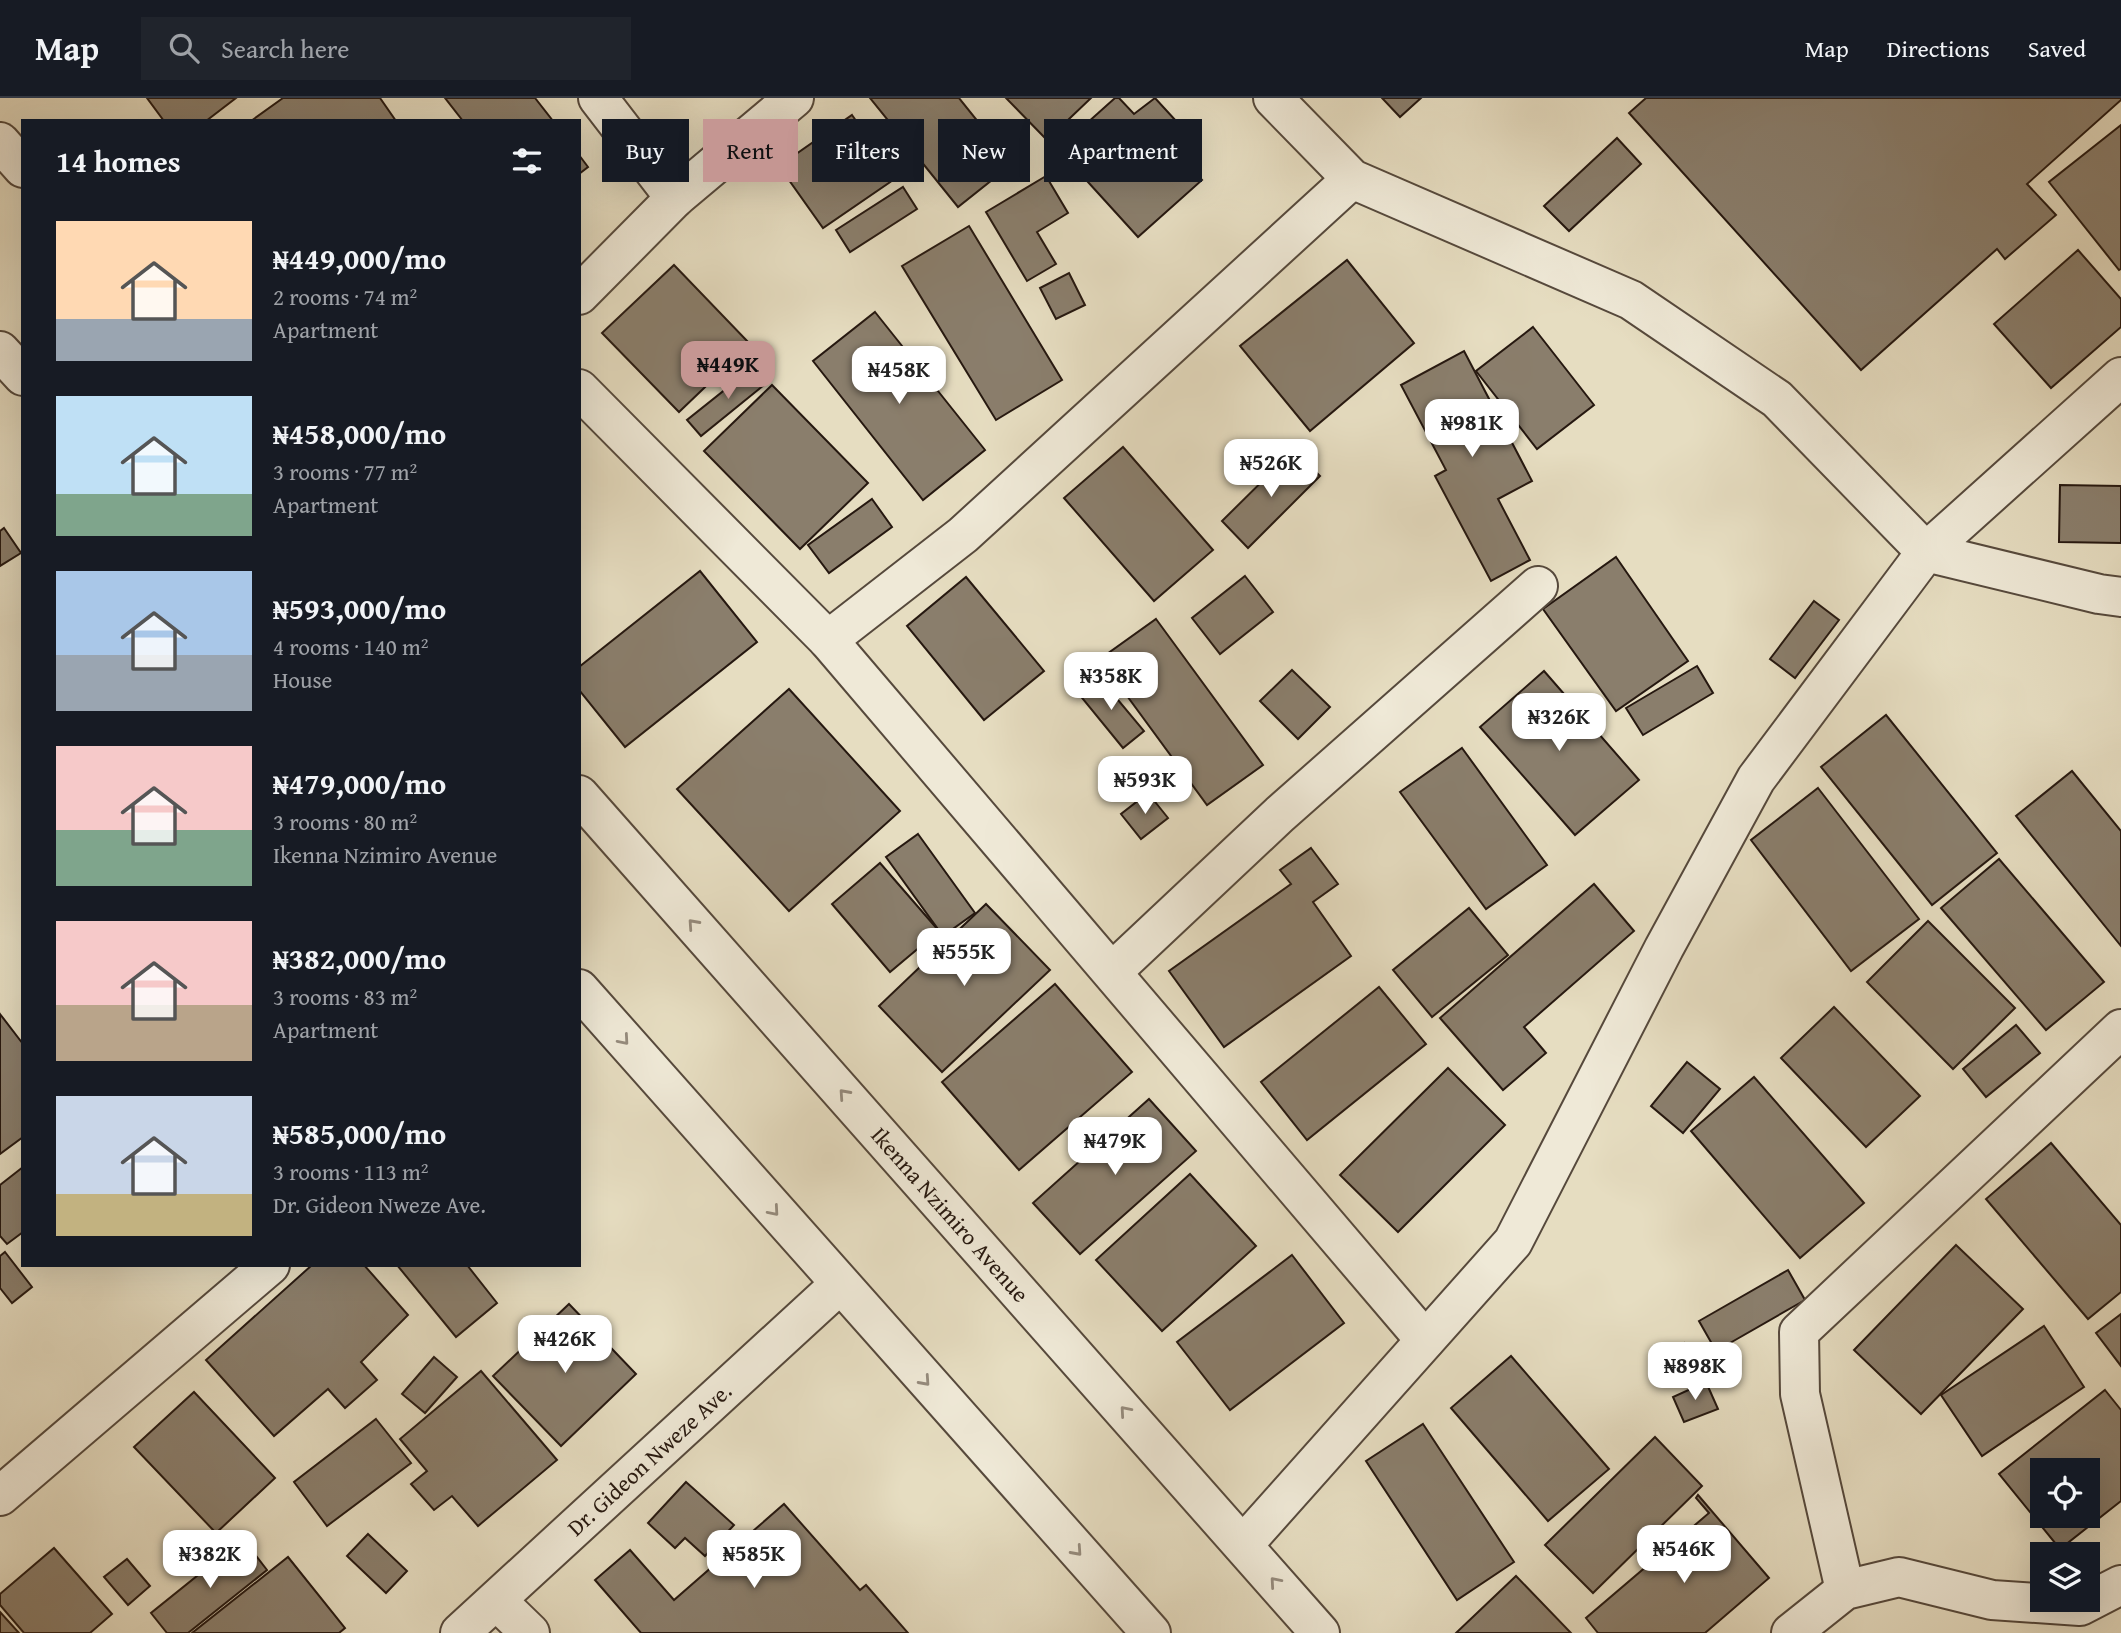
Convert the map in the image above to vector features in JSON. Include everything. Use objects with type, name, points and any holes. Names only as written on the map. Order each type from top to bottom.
[{"type":"street","points":[[598,98],[675,198]]},
{"type":"street","points":[[581,293],[675,198],[794,98]]},
{"type":"street","points":[[1273,98],[1352,178],[1631,300],[1777,399],[1926,552],[2121,597]]},
{"type":"street","points":[[0,142],[21,166]]},
{"type":"street","points":[[828,640],[963,535],[1352,178]]},
{"type":"street","points":[[0,351],[21,374]]},
{"type":"street","points":[[1243,1545],[1513,1242],[1664,948],[1756,779],[1926,552],[2121,377]]},
{"type":"street","points":[[581,391],[828,640],[1425,1340]]},
{"type":"street","points":[[1113,971],[1280,814],[1538,586]]},
{"type":"street","name":"Ikenna Nzimiro Avenue","points":[[581,797],[1320,1633]]},
{"type":"street","points":[[581,993],[1151,1633]]},
{"type":"street","points":[[1845,1590],[1800,1394],[1800,1332],[2121,1029]]},
{"type":"street","points":[[0,1496],[268,1267]]},
{"type":"street","name":"Dr. Gideon Nweze Ave.","points":[[460,1633],[839,1285]]},
{"type":"street","points":[[1791,1633],[1845,1590],[1899,1577],[1992,1600],[2080,1606],[2121,1585]]},
{"type":"street","points":[[497,1601],[530,1633]]},
{"type":"building","points":[[147,98],[236,98],[209,119],[163,119]]},
{"type":"building","points":[[283,98],[380,98],[395,119],[254,119]]},
{"type":"building","points":[[445,98],[535,98],[551,119],[461,119]]},
{"type":"building","points":[[870,98],[959,98],[976,119],[938,119],[938,182],[989,182],[958,207],[924,165],[924,119],[887,119]]},
{"type":"building","points":[[1006,98],[1091,98],[1069,119],[1044,119],[1044,137],[1030,123],[1030,119],[1026,119]]},
{"type":"building","points":[[1115,98],[1119,98],[1134,114],[1155,98],[1174,119],[1092,119]]},
{"type":"building","points":[[1382,98],[1421,98],[1400,117]]},
{"type":"building","points":[[1646,98],[2121,100],[2027,184],[2056,215],[2005,259],[1997,249],[1861,370],[1629,113]]},
{"type":"building","points":[[2121,125],[2121,269],[2119,270],[2049,182]]},
{"type":"building","points":[[1617,138],[1641,164],[1569,231],[1544,206]]},
{"type":"building","points":[[812,143],[812,182],[890,182],[823,228],[790,182],[798,182],[798,153]]},
{"type":"building","points":[[581,158],[588,167],[581,172]]},
{"type":"building","points":[[1044,177],[1044,182],[1050,182],[1068,213],[1037,232],[1056,264],[1027,281],[986,212]]},
{"type":"building","points":[[1088,182],[1200,182],[1138,237]]},
{"type":"building","points":[[903,187],[917,209],[850,252],[836,230]]},
{"type":"building","points":[[969,226],[1062,380],[996,420],[902,266]]},
{"type":"building","points":[[2078,250],[2121,299],[2121,327],[2051,388],[1994,324]]},
{"type":"building","points":[[1347,260],[1414,343],[1310,431],[1240,346]]},
{"type":"building","points":[[674,265],[750,344],[679,412],[602,333]]},
{"type":"building","points":[[1069,273],[1085,305],[1056,319],[1040,288]]},
{"type":"building","points":[[875,312],[985,450],[923,500],[813,361]]},
{"type":"building","points":[[1533,327],[1594,405],[1537,449],[1476,371]]},
{"type":"building","points":[[1464,351],[1532,481],[1498,499],[1530,560],[1491,581],[1435,476],[1446,470],[1401,385]]},
{"type":"building","points":[[756,365],[769,381],[701,436],[687,420]]},
{"type":"building","points":[[772,385],[868,483],[800,549],[704,451]]},
{"type":"building","points":[[1123,447],[1213,550],[1154,601],[1064,498]]},
{"type":"building","points":[[1294,450],[1320,476],[1248,548],[1222,521]]},
{"type":"building","points":[[2060,485],[2121,486],[2121,543],[2059,542]]},
{"type":"building","points":[[872,499],[892,527],[829,573],[808,545]]},
{"type":"building","points":[[4,528],[21,553],[0,566],[0,531]]},
{"type":"building","points":[[1616,557],[1688,661],[1616,711],[1543,609]]},
{"type":"building","points":[[700,571],[757,642],[625,747],[581,692],[581,665]]},
{"type":"building","points":[[1245,576],[1273,612],[1220,654],[1192,618]]},
{"type":"building","points":[[966,577],[1044,671],[984,720],[907,626]]},
{"type":"building","points":[[1814,601],[1839,620],[1795,678],[1770,659]]},
{"type":"building","points":[[1156,619],[1263,765],[1207,805],[1100,659]]},
{"type":"building","points":[[1697,666],[1713,693],[1643,735],[1626,708]]},
{"type":"building","points":[[1292,670],[1330,707],[1298,739],[1260,701]]},
{"type":"building","points":[[1544,671],[1639,780],[1575,835],[1480,727]]},
{"type":"building","points":[[1098,676],[1144,731],[1123,748],[1078,693]]},
{"type":"building","points":[[789,689],[900,811],[789,911],[677,789]]},
{"type":"building","points":[[1886,715],[1997,853],[1932,905],[1821,767]]},
{"type":"building","points":[[1462,748],[1547,865],[1486,909],[1400,792]]},
{"type":"building","points":[[2072,771],[2121,831],[2121,946],[2016,816]]},
{"type":"building","points":[[1818,788],[1919,919],[1851,971],[1751,840]]},
{"type":"building","points":[[1148,793],[1168,818],[1141,839],[1121,814]]},
{"type":"building","points":[[918,834],[975,913],[943,936],[886,857]]},
{"type":"building","points":[[1311,848],[1338,884],[1313,902],[1351,956],[1224,1047],[1169,971],[1291,884],[1280,870]]},
{"type":"building","points":[[1999,859],[2104,982],[2046,1030],[1941,908]]},
{"type":"building","points":[[880,863],[939,931],[890,972],[832,904]]},
{"type":"building","points":[[1594,884],[1634,931],[1524,1027],[1546,1053],[1503,1090],[1440,1018]]},
{"type":"building","points":[[986,904],[1050,970],[942,1072],[879,1006]]},
{"type":"building","points":[[1469,908],[1508,955],[1432,1017],[1393,970]]},
{"type":"building","points":[[1928,921],[2015,1008],[1953,1069],[1867,982]]},
{"type":"building","points":[[1055,984],[1132,1072],[1019,1170],[942,1082]]},
{"type":"building","points":[[1379,987],[1426,1044],[1307,1140],[1261,1082]]},
{"type":"building","points":[[1834,1007],[1920,1096],[1866,1147],[1781,1058]]},
{"type":"building","points":[[0,1014],[21,1041],[21,1138],[0,1154]]},
{"type":"building","points":[[2016,1025],[2040,1053],[1986,1097],[1963,1069]]},
{"type":"building","points":[[1687,1062],[1720,1089],[1683,1133],[1651,1106]]},
{"type":"building","points":[[1448,1068],[1505,1125],[1398,1232],[1340,1175]]},
{"type":"building","points":[[1754,1077],[1864,1203],[1800,1258],[1691,1131]]},
{"type":"building","points":[[1149,1099],[1196,1151],[1080,1254],[1033,1203]]},
{"type":"building","points":[[2051,1143],[2121,1225],[2121,1292],[2088,1319],[1986,1199]]},
{"type":"building","points":[[21,1169],[21,1234],[7,1244],[0,1236],[0,1185]]},
{"type":"building","points":[[1190,1174],[1256,1246],[1162,1331],[1096,1260]]},
{"type":"building","points":[[1956,1245],[2023,1309],[1921,1414],[1854,1350]]},
{"type":"building","points":[[5,1252],[32,1287],[12,1303],[0,1288],[0,1256]]},
{"type":"building","points":[[1292,1255],[1344,1323],[1230,1410],[1177,1342]]},
{"type":"building","points":[[310,1267],[366,1267],[408,1315],[361,1362],[377,1380],[345,1408],[328,1389],[274,1436],[206,1360]]},
{"type":"building","points":[[399,1267],[469,1267],[497,1303],[456,1337]]},
{"type":"building","points":[[1788,1270],[1805,1300],[1716,1351],[1699,1321]]},
{"type":"building","points":[[569,1304],[636,1374],[561,1446],[493,1376]]},
{"type":"building","points":[[2121,1314],[2121,1366],[2096,1333]]},
{"type":"building","points":[[2044,1326],[2084,1387],[1982,1456],[1941,1395]]},
{"type":"building","points":[[1684,1343],[1695,1376],[1671,1384],[1660,1351]]},
{"type":"building","points":[[1511,1356],[1609,1469],[1548,1521],[1451,1408]]},
{"type":"building","points":[[434,1357],[457,1377],[425,1413],[402,1394]]},
{"type":"building","points":[[481,1371],[557,1460],[478,1526],[452,1496],[434,1510],[411,1484],[427,1471],[400,1439]]},
{"type":"building","points":[[1706,1382],[1718,1409],[1684,1422],[1673,1397]]},
{"type":"building","points":[[2105,1390],[2121,1410],[2121,1501],[2100,1518],[2100,1458],[2030,1458],[2030,1512],[1999,1474]]},
{"type":"building","points":[[194,1392],[275,1478],[216,1533],[134,1447]]},
{"type":"building","points":[[376,1419],[411,1463],[327,1526],[294,1482]]},
{"type":"building","points":[[1423,1424],[1514,1562],[1457,1600],[1366,1461]]},
{"type":"building","points":[[1655,1437],[1702,1486],[1593,1593],[1545,1545]]},
{"type":"building","points":[[686,1482],[734,1525],[705,1556],[685,1538],[675,1548],[648,1523]]},
{"type":"building","points":[[1698,1495],[1769,1578],[1705,1633],[1598,1633],[1586,1618],[1709,1513],[1696,1498]]},
{"type":"building","points":[[784,1504],[860,1590],[866,1585],[908,1633],[641,1633],[595,1580],[630,1550],[674,1600]]},
{"type":"building","points":[[2043,1528],[2087,1528],[2069,1542],[2054,1542]]},
{"type":"building","points":[[368,1534],[407,1571],[386,1593],[347,1556]]},
{"type":"building","points":[[243,1539],[267,1570],[188,1633],[167,1633],[151,1613]]},
{"type":"building","points":[[54,1548],[112,1614],[90,1633],[24,1633],[0,1605],[0,1594]]},
{"type":"building","points":[[288,1557],[345,1628],[339,1633],[192,1633]]},
{"type":"building","points":[[127,1559],[150,1586],[128,1605],[104,1577]]},
{"type":"building","points":[[1516,1576],[1571,1633],[1456,1633]]},
{"type":"building","points":[[0,1612],[19,1633],[0,1633]]}]
